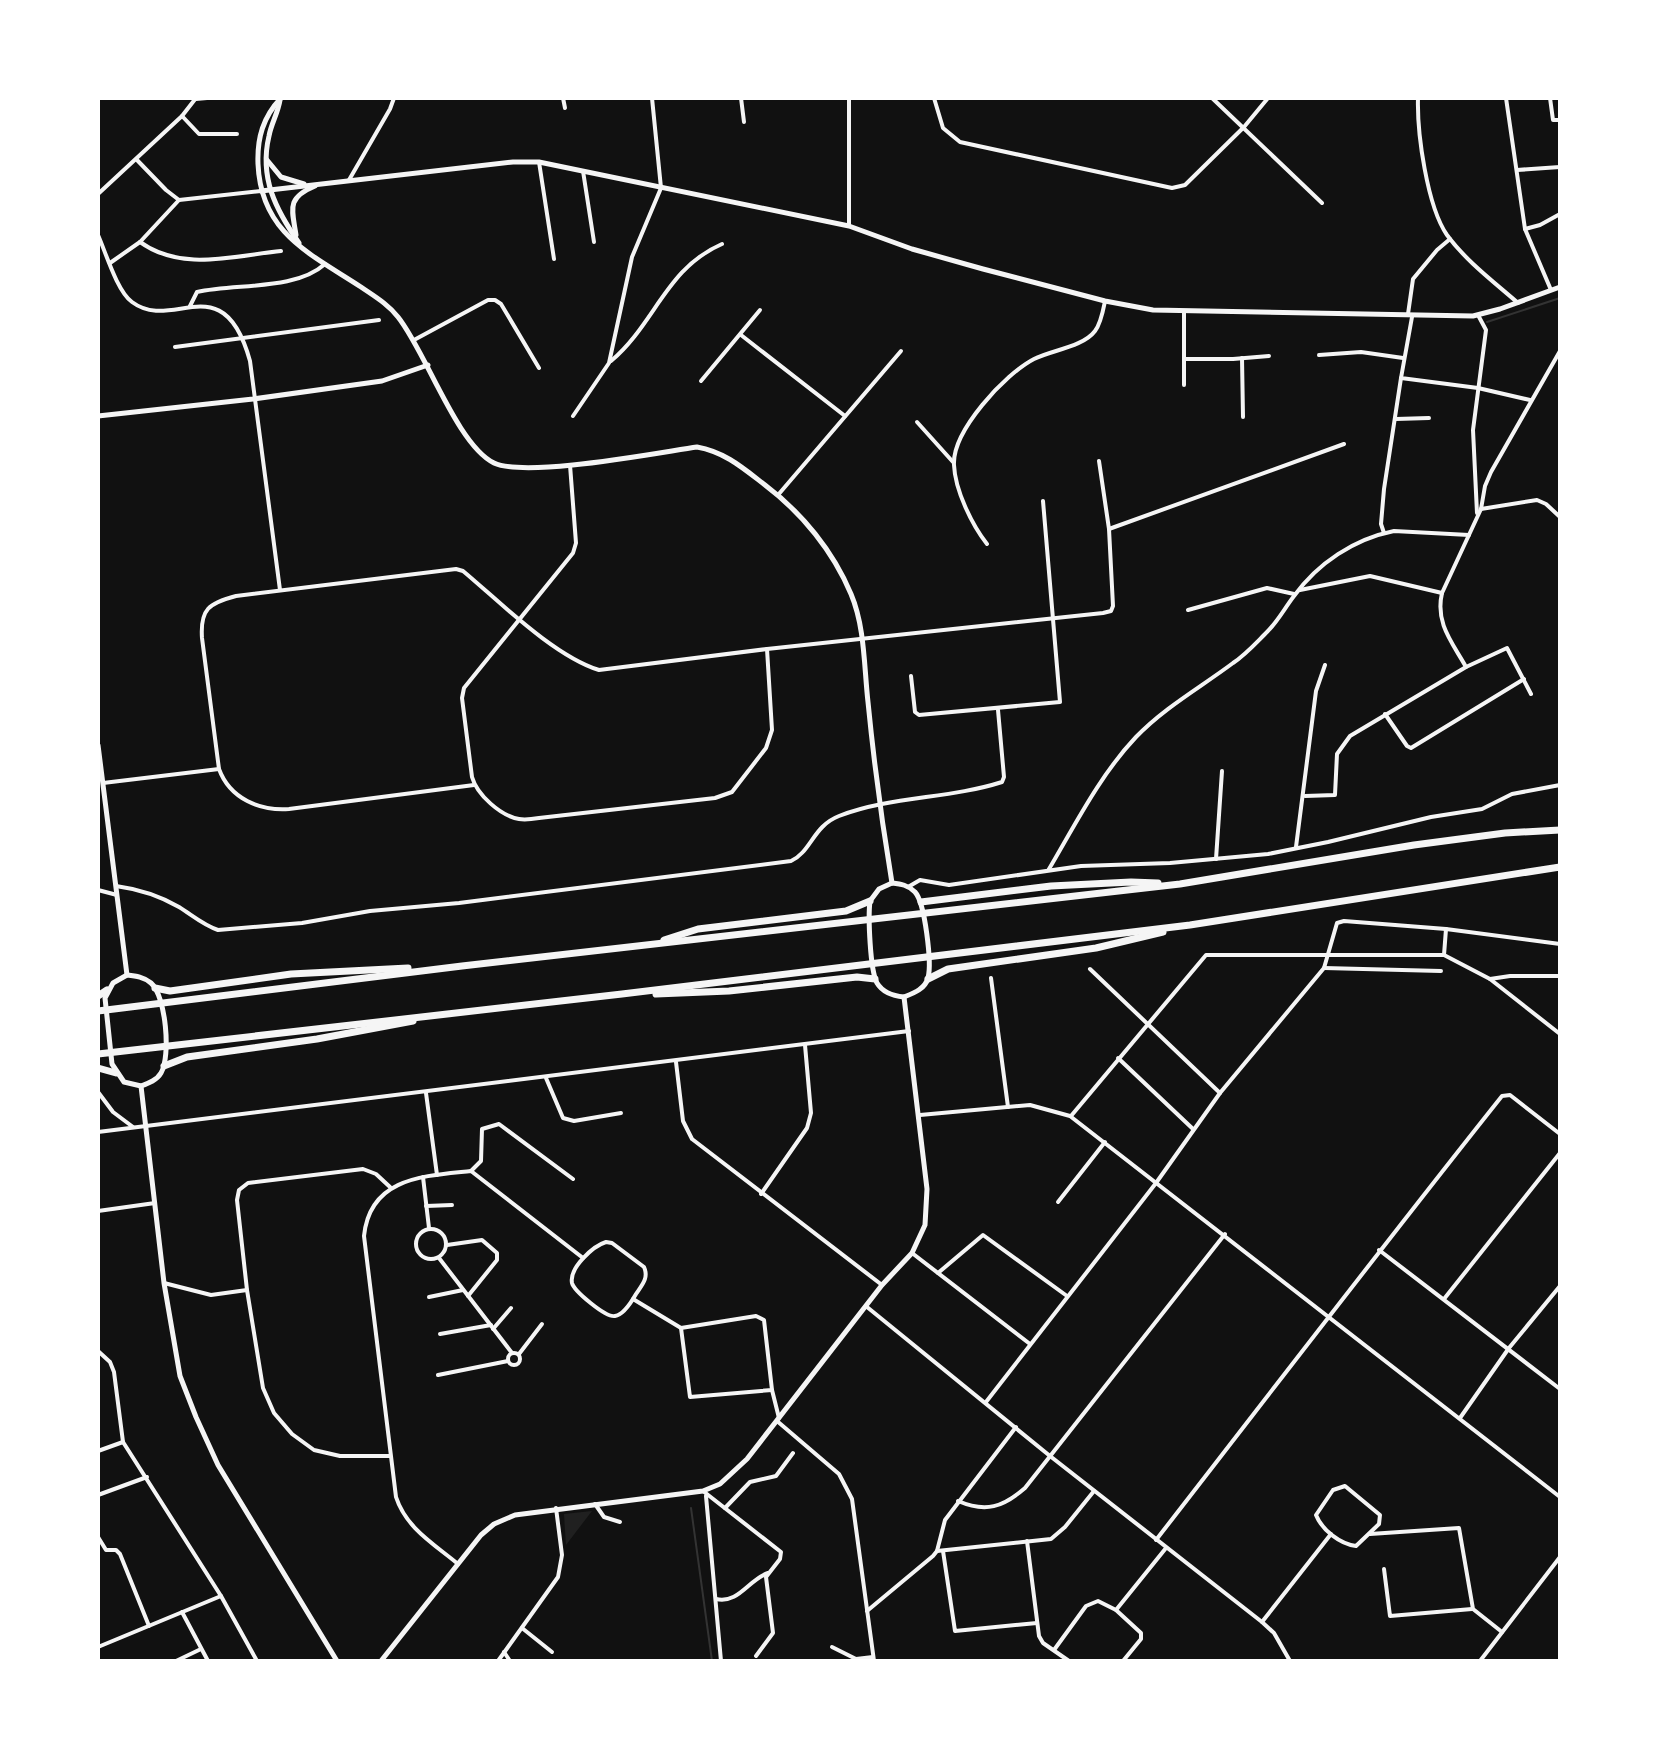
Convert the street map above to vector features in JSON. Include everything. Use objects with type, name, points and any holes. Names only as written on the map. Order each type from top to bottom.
[{"type":"highway","points":[[98,1011],[1180,884],[1414,845],[1505,833],[1560,830]]},
{"type":"highway","points":[[98,1054],[1190,925],[1560,867]]},
{"type":"highway","points":[[921,902],[1051,886],[1131,882],[1180,884]]},
{"type":"highway","points":[[650,944],[698,929],[846,911],[870,901]]},
{"type":"highway","points":[[928,979],[948,969],[1096,948],[1190,925]]},
{"type":"highway","points":[[155,988],[170,991],[291,974],[462,966]]},
{"type":"highway","points":[[622,994],[729,991],[857,977],[875,979]]},
{"type":"highway","points":[[98,996],[107,990]]},
{"type":"highway","points":[[164,1066],[187,1057],[317,1039],[466,1012]]},
{"type":"highway","points":[[98,1068],[116,1073]]},
{"type":"street","points":[[98,194],[137,160],[196,99],[207,98]]},
{"type":"street","points":[[281,98],[268,140],[269,192],[304,249]]},
{"type":"street","points":[[281,98],[268,116],[259,139],[261,191],[276,223],[283,233],[304,249],[386,304],[414,340],[471,442],[494,463],[517,467],[570,465],[697,447],[715,450],[733,459],[778,495],[813,529],[852,595],[862,638],[879,804],[892,883]]},
{"type":"street","points":[[349,180],[394,98]]},
{"type":"street","points":[[563,98],[565,108]]},
{"type":"street","points":[[609,363],[632,257],[661,188],[652,98]]},
{"type":"street","points":[[741,98],[744,122]]},
{"type":"street","points":[[849,98],[849,226]]},
{"type":"street","points":[[934,98],[943,128],[960,142],[1172,188],[1185,185],[1244,127],[1268,98]]},
{"type":"street","points":[[1212,98],[1322,203]]},
{"type":"street","points":[[1418,98],[1419,136],[1440,222],[1450,239],[1518,303]]},
{"type":"street","points":[[1506,98],[1525,229],[1551,290]]},
{"type":"street","points":[[1550,98],[1553,120],[1560,120]]},
{"type":"street","points":[[182,116],[199,134],[237,134]]},
{"type":"street","points":[[266,158],[281,177],[290,182],[308,184]]},
{"type":"street","points":[[137,160],[179,200]]},
{"type":"street","points":[[110,263],[140,242],[179,200],[513,162],[539,162],[849,226],[912,249],[1105,301],[1153,310],[1410,317],[1478,315],[1560,287]]},
{"type":"street","points":[[539,162],[554,259]]},
{"type":"street","points":[[1517,170],[1560,167]]},
{"type":"street","points":[[583,171],[594,242]]},
{"type":"street","points":[[297,240],[292,215],[294,201],[303,191],[324,183]]},
{"type":"street","points":[[1525,229],[1560,214]]},
{"type":"street","points":[[98,235],[120,286],[134,304],[159,310],[190,306],[219,312],[238,327],[250,361],[280,590]]},
{"type":"street","points":[[1384,533],[1381,524],[1384,489],[1413,279],[1450,239]]},
{"type":"street","points":[[140,242],[164,255],[185,261],[281,251]]},
{"type":"street","points":[[573,416],[609,363],[625,349],[678,274],[698,255],[722,244]]},
{"type":"street","points":[[190,306],[197,292],[299,279],[317,272],[325,263]]},
{"type":"street","points":[[414,340],[488,300],[495,300],[501,304],[539,368]]},
{"type":"street","points":[[953,462],[968,425],[999,386],[1031,360],[1094,333],[1105,301]]},
{"type":"street","points":[[701,381],[760,310]]},
{"type":"street","points":[[1184,312],[1184,385]]},
{"type":"street","points":[[1477,517],[1473,430],[1486,330],[1478,315]]},
{"type":"street","points":[[175,347],[379,320]]},
{"type":"street","points":[[741,335],[845,416]]},
{"type":"street","points":[[778,495],[901,351]]},
{"type":"street","points":[[1466,667],[1445,633],[1439,612],[1442,593],[1481,509],[1491,472],[1560,351]]},
{"type":"street","points":[[1319,355],[1361,352],[1404,358]]},
{"type":"street","points":[[1184,359],[1269,356]]},
{"type":"street","points":[[1242,358],[1243,417]]},
{"type":"street","points":[[98,416],[382,381],[428,365]]},
{"type":"street","points":[[1401,378],[1478,388],[1531,400]]},
{"type":"street","points":[[1396,419],[1429,418]]},
{"type":"street","points":[[917,422],[953,462],[958,487],[987,544]]},
{"type":"street","points":[[1109,529],[1344,444]]},
{"type":"street","points":[[474,785],[271,810],[259,808],[229,786],[219,769],[202,638],[201,625],[205,611],[218,601],[280,590],[456,569],[463,571],[580,664],[599,670],[1111,611],[1109,529],[1099,461]]},
{"type":"street","points":[[570,465],[576,543],[573,553],[464,688],[462,698],[474,785],[495,807],[521,819],[715,798],[732,792],[766,748],[772,730],[767,649]]},
{"type":"street","points":[[1481,509],[1537,500],[1560,517]]},
{"type":"street","points":[[911,676],[915,712],[919,715],[1060,702],[1043,501]]},
{"type":"street","points":[[1049,869],[1098,787],[1136,737],[1178,701],[1236,662],[1282,617],[1297,592],[1322,564],[1336,554],[1394,531],[1469,535]]},
{"type":"street","points":[[1188,610],[1267,588],[1297,592],[1370,576],[1442,593]]},
{"type":"street","points":[[1305,796],[1335,795],[1337,754],[1350,736],[1466,667],[1507,648],[1531,694]]},
{"type":"street","points":[[1296,848],[1316,691],[1325,665]]},
{"type":"street","points":[[1385,714],[1411,748],[1524,679]]},
{"type":"street","points":[[116,886],[153,895],[218,930],[302,923],[370,911],[459,903],[791,861],[798,858],[820,826],[838,816],[879,804],[1002,782],[998,710]]},
{"type":"street","points":[[98,748],[127,975]]},
{"type":"street","points":[[103,783],[219,769]]},
{"type":"street","points":[[1216,859],[1222,771]]},
{"type":"street","points":[[908,887],[920,880],[949,885],[1049,869],[1268,854],[1431,817],[1471,812],[1512,794],[1560,785]]},
{"type":"street","points":[[892,883],[908,887],[921,902],[928,979],[921,988],[904,997],[886,992],[875,979],[870,901],[879,889],[892,883]]},
{"type":"street","points":[[98,890],[117,895]]},
{"type":"street","points":[[986,1402],[1156,1183],[1220,1093],[1324,968],[1331,953],[1335,927],[1344,921],[1446,929],[1560,944]]},
{"type":"street","points":[[1444,955],[1446,929]]},
{"type":"street","points":[[1070,1116],[1147,1021],[1206,955],[1444,955],[1490,979],[1560,1034]]},
{"type":"street","points":[[1324,968],[1441,971]]},
{"type":"street","points":[[1090,969],[1220,1093]]},
{"type":"street","points":[[127,975],[140,977],[155,988],[160,998],[167,1049],[158,1078],[141,1086],[124,1082],[116,1073],[104,1006],[107,990],[127,975]]},
{"type":"street","points":[[1490,979],[1560,976]]},
{"type":"street","points":[[991,978],[1008,1107]]},
{"type":"street","points":[[381,1661],[494,1524],[515,1515],[556,1508],[705,1493],[727,1479],[778,1420],[882,1285],[912,1253],[925,1225],[927,1189],[904,997]]},
{"type":"street","points":[[98,1132],[909,1031]]},
{"type":"street","points":[[761,1194],[807,1128],[811,1113],[805,1045]]},
{"type":"street","points":[[1118,1058],[1193,1129]]},
{"type":"street","points":[[676,1062],[687,1132],[719,1162],[882,1285]]},
{"type":"street","points":[[546,1078],[563,1118],[574,1121],[621,1113]]},
{"type":"street","points":[[141,1086],[164,1283],[180,1376],[218,1465],[337,1661]]},
{"type":"street","points":[[98,1092],[113,1112],[134,1128]]},
{"type":"street","points":[[426,1093],[437,1175]]},
{"type":"street","points":[[1156,1540],[1328,1315],[1502,1096],[1510,1095],[1560,1134]]},
{"type":"street","points":[[920,1115],[1030,1105],[1070,1116],[1560,1497]]},
{"type":"street","points":[[458,1564],[412,1527],[401,1512],[396,1497],[364,1236],[370,1212],[390,1187],[423,1177],[471,1171],[481,1161],[482,1129],[499,1124],[573,1179]]},
{"type":"street","points":[[1058,1202],[1105,1142]]},
{"type":"street","points":[[1444,1299],[1560,1153]]},
{"type":"street","points":[[390,1187],[376,1174],[363,1169],[248,1183],[239,1190],[237,1200],[247,1290],[263,1388],[274,1413],[292,1434],[314,1450],[340,1456],[390,1456]]},
{"type":"street","points":[[471,1171],[583,1258]]},
{"type":"street","points":[[423,1177],[429,1228]]},
{"type":"street","points":[[98,1211],[155,1203]]},
{"type":"street","points":[[426,1206],[452,1205]]},
{"type":"street","points":[[437,1229],[444,1234],[447,1245],[439,1258],[423,1258],[417,1251],[416,1240],[422,1231],[437,1229]]},
{"type":"street","points":[[958,1501],[977,1508],[999,1506],[1025,1488],[1225,1234]]},
{"type":"street","points":[[938,1273],[983,1235],[1067,1296]]},
{"type":"street","points":[[447,1245],[482,1240],[497,1253],[497,1260],[468,1296]]},
{"type":"street","points":[[606,1242],[612,1243],[644,1267],[646,1279],[633,1299],[619,1315],[605,1315],[574,1288],[572,1275],[583,1258],[606,1242]]},
{"type":"street","points":[[1379,1250],[1560,1389]]},
{"type":"street","points":[[912,1253],[1030,1345]]},
{"type":"street","points":[[439,1258],[512,1353],[519,1354]]},
{"type":"street","points":[[164,1283],[211,1295],[247,1290]]},
{"type":"street","points":[[1460,1418],[1509,1348],[1560,1286]]},
{"type":"street","points":[[429,1297],[463,1290]]},
{"type":"street","points":[[633,1299],[681,1328],[756,1316],[764,1320],[778,1420],[828,1463],[847,1486],[858,1525],[874,1659],[856,1659],[832,1647]]},
{"type":"street","points":[[867,1307],[1262,1622],[1274,1633],[1290,1661]]},
{"type":"street","points":[[440,1334],[492,1327],[511,1308]]},
{"type":"street","points":[[519,1354],[542,1324]]},
{"type":"street","points":[[681,1328],[690,1397],[772,1390]]},
{"type":"street","points":[[98,1351],[110,1362],[114,1372],[123,1442],[221,1596],[257,1661]]},
{"type":"street","points":[[508,1361],[512,1353]]},
{"type":"street","points":[[438,1375],[508,1361],[517,1365],[521,1359],[519,1354]]},
{"type":"street","points":[[1016,1427],[945,1520],[940,1551],[955,1631],[1037,1623]]},
{"type":"street","points":[[98,1451],[123,1442]]},
{"type":"street","points":[[725,1508],[750,1482],[779,1474],[793,1453]]},
{"type":"street","points":[[98,1495],[147,1477]]},
{"type":"street","points":[[1345,1486],[1380,1515],[1379,1524],[1370,1534],[1356,1546],[1350,1546],[1331,1534],[1317,1519],[1317,1511],[1333,1490],[1345,1486]]},
{"type":"street","points":[[867,1611],[940,1551],[1055,1537],[1094,1491]]},
{"type":"street","points":[[705,1493],[781,1552],[780,1559],[768,1573],[749,1583],[736,1597],[727,1601],[716,1599]]},
{"type":"street","points":[[705,1493],[721,1661]]},
{"type":"street","points":[[595,1504],[604,1517],[620,1522]]},
{"type":"street","points":[[498,1661],[558,1577],[562,1555],[556,1508]]},
{"type":"street","points":[[1370,1534],[1459,1528],[1473,1609],[1502,1632]]},
{"type":"street","points":[[1262,1622],[1331,1534]]},
{"type":"street","points":[[98,1537],[106,1550],[116,1550],[120,1554],[149,1626]]},
{"type":"street","points":[[1027,1541],[1040,1640],[1069,1661]]},
{"type":"street","points":[[1116,1610],[1166,1548]]},
{"type":"street","points":[[1480,1661],[1560,1558]]},
{"type":"street","points":[[1384,1569],[1390,1616],[1473,1609]]},
{"type":"street","points":[[756,1656],[773,1633],[766,1581],[768,1573]]},
{"type":"street","points":[[98,1647],[221,1596]]},
{"type":"street","points":[[1054,1650],[1089,1604],[1098,1601],[1116,1610],[1140,1630],[1142,1636],[1123,1661]]},
{"type":"street","points":[[182,1612],[208,1661]]},
{"type":"street","points":[[522,1628],[552,1652]]},
{"type":"street","points":[[176,1661],[201,1649]]},
{"type":"street","points":[[504,1652],[510,1661]]},
{"type":"shaded area","points":[[592,1511],[566,1545],[566,1546],[564,1514]]},
{"type":"waterway","points":[[1487,322],[1560,298]]},
{"type":"waterway","points":[[691,1508],[712,1661]]}]
